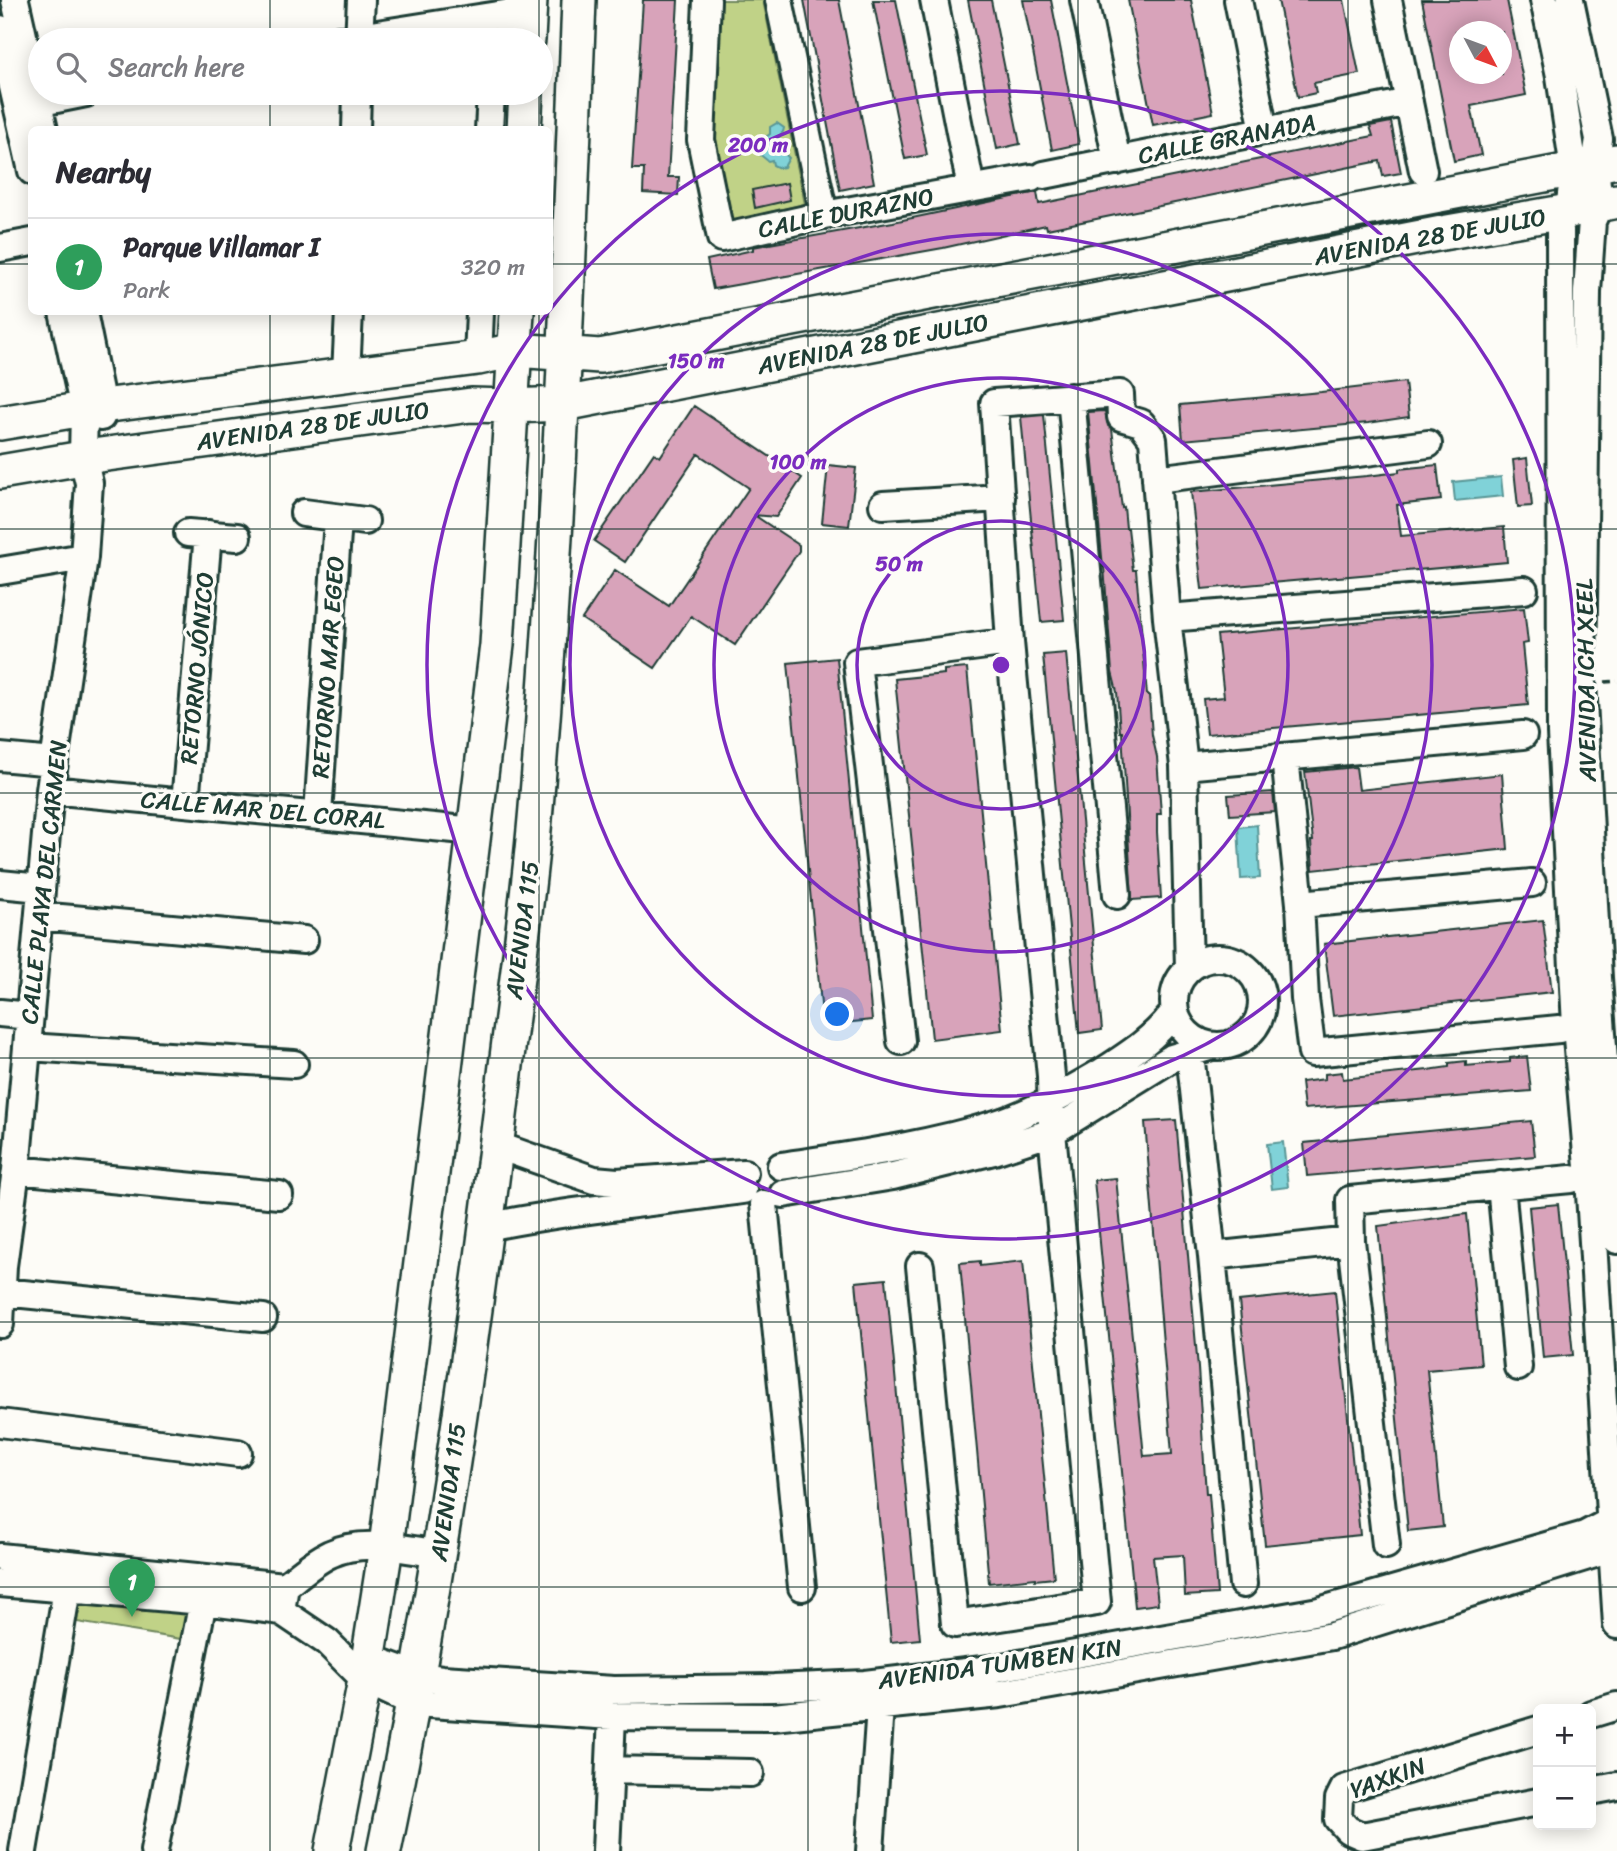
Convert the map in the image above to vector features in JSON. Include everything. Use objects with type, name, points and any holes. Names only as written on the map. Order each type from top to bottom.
[{"type":"main road","name":"AVENIDA 115","points":[[384,1851],[439,1554],[486,1227],[537,799],[564,404],[579,0]]},
{"type":"main road","points":[[524,126],[525,105]]},
{"type":"main road","name":"AVENIDA 28 DE JULIO","points":[[0,423],[93,407],[478,358],[515,350],[600,356],[1595,165]]},
{"type":"main road","name":"AVENIDA 28 DE JULIO","points":[[0,472],[91,466],[471,405],[510,407],[564,404],[1442,233],[1586,210]]},
{"type":"main road","points":[[332,1851],[367,1669],[386,1547],[475,831],[497,645],[517,315]]},
{"type":"street","points":[[15,0],[19,107],[40,126]]},
{"type":"street","points":[[355,28],[361,0]]},
{"type":"street","name":"CALLE DURAZNO","points":[[706,0],[701,141],[721,238],[824,215],[1037,176]]},
{"type":"street","points":[[779,0],[824,215]]},
{"type":"street","points":[[934,0],[971,188]]},
{"type":"street","points":[[1084,0],[1117,161]]},
{"type":"street","points":[[1238,0],[1264,131]]},
{"type":"street","points":[[1388,0],[1423,171]]},
{"type":"street","points":[[1544,0],[1599,139],[1586,210],[1561,733],[1576,1026],[1614,1534],[1617,1625]]},
{"type":"street","points":[[1570,0],[1572,73]]},
{"type":"street","points":[[470,28],[523,23]]},
{"type":"street","points":[[0,29],[28,151]]},
{"type":"street","name":"CALLE GRANADA","points":[[1037,176],[1409,102]]},
{"type":"street","points":[[356,126],[357,105]]},
{"type":"street","points":[[489,126],[490,105]]},
{"type":"street","name":"AVENIDA ICH XEEL","points":[[1586,210],[1592,221],[1587,292],[1582,682],[1607,978],[1617,1240]]},
{"type":"street","points":[[0,248],[28,243]]},
{"type":"street","name":"CALLE PLAYA DEL CARMEN","points":[[64,315],[93,407]]},
{"type":"street","name":"CALLE PLAYA DEL CARMEN","points":[[0,1324],[11,1152],[28,1047],[50,790],[84,557],[93,407],[83,315]]},
{"type":"street","points":[[346,374],[349,315]]},
{"type":"street","points":[[478,358],[480,315]]},
{"type":"street","points":[[920,1266],[955,1624],[1097,1602],[1052,1132],[1050,1063],[1010,642],[994,403],[1120,394],[1121,417],[1141,423],[1153,439],[1167,618],[1184,766],[1189,969]]},
{"type":"street","points":[[1071,397],[1117,895]]},
{"type":"street","points":[[1156,479],[1428,444]]},
{"type":"street","points":[[883,505],[1001,498]]},
{"type":"street","name":"RETORNO MAR EGEO","points":[[304,513],[365,522]]},
{"type":"street","name":"RETORNO MAR EGEO","points":[[318,814],[338,519]]},
{"type":"street","name":"RETORNO JÓNICO","points":[[185,803],[198,534],[237,537]]},
{"type":"street","points":[[0,571],[84,557]]},
{"type":"street","points":[[1167,618],[1524,590]]},
{"type":"street","points":[[901,1041],[857,662],[1010,642]]},
{"type":"street","points":[[1184,766],[1523,735]]},
{"type":"street","points":[[0,757],[54,762]]},
{"type":"street","points":[[1285,757],[1312,1053],[1559,1029]]},
{"type":"street","name":"CALLE MAR DEL CORAL","points":[[50,790],[475,831]]},
{"type":"street","points":[[1300,904],[1532,883]]},
{"type":"street","points":[[0,884],[41,888]]},
{"type":"street","points":[[38,916],[304,940]]},
{"type":"street","points":[[486,1227],[543,1216],[893,1176],[994,1151],[1052,1132],[1172,1058],[1201,1049],[1226,1046],[1250,1033],[1258,1022],[1262,1001],[1256,979],[1246,968],[1232,960],[1217,958],[1202,961],[1189,969],[1180,981],[1175,996],[1175,1011],[1180,1024],[1188,1035],[1199,1042],[1201,1049],[1212,1256],[1243,1584]]},
{"type":"street","points":[[1262,1001],[1306,999]]},
{"type":"street","points":[[780,1166],[948,1138],[998,1123],[1067,1093],[1133,1053],[1161,1030],[1175,1011]]},
{"type":"street","points":[[0,1013],[30,1016]]},
{"type":"street","points":[[28,1047],[294,1065]]},
{"type":"street","points":[[496,1145],[594,1180],[617,1182],[758,1191],[787,1180],[780,1166],[767,1159],[752,1162],[758,1191],[802,1587]]},
{"type":"street","points":[[11,1152],[279,1195]]},
{"type":"street","points":[[1386,1545],[1351,1241],[1350,1200],[1571,1179]]},
{"type":"street","points":[[1501,1185],[1518,1367]]},
{"type":"street","points":[[1212,1256],[1351,1241]]},
{"type":"street","points":[[2,1275],[263,1318]]},
{"type":"street","points":[[0,1423],[238,1453]]},
{"type":"street","name":"AVENIDA TUMBEN KIN","points":[[416,1689],[442,1679],[614,1689],[774,1688],[865,1684],[990,1669],[1319,1612],[1585,1535],[1614,1534]]},
{"type":"street","name":"AVENIDA TUMBEN KIN","points":[[367,1669],[416,1689],[611,1716],[773,1717],[880,1707],[1000,1694],[1332,1636],[1614,1534]]},
{"type":"street","points":[[0,1583],[203,1601],[283,1599],[330,1554],[348,1547],[386,1547],[439,1554]]},
{"type":"street","points":[[0,1557],[283,1599],[327,1642],[367,1669]]},
{"type":"street","points":[[23,1851],[67,1589]]},
{"type":"street","points":[[154,1851],[203,1601]]},
{"type":"street","points":[[1596,1712],[1617,1706]]},
{"type":"street","points":[[870,1851],[880,1707]]},
{"type":"street","points":[[606,1851],[611,1716]]},
{"type":"street","name":"YAXKIN","points":[[1533,1732],[1344,1789],[1339,1799],[1338,1819],[1348,1830],[1362,1836],[1533,1803]]},
{"type":"street","points":[[610,1770],[750,1773]]},
{"type":"street","points":[[1596,1790],[1617,1786]]},
{"type":"green space","points":[[721,0],[763,0],[805,204],[732,221],[715,135]]},
{"type":"green space","points":[[86,1600],[187,1611],[181,1639],[77,1622],[80,1604]]},
{"type":"water","points":[[777,123],[784,128],[778,137],[782,144],[781,150],[789,158],[784,167],[779,168],[773,165],[772,160],[768,161],[758,153],[761,147],[759,142],[770,134],[770,127]]},
{"type":"water","points":[[1501,477],[1503,496],[1455,501],[1453,482]]},
{"type":"water","points":[[1257,825],[1260,878],[1241,879],[1238,827]]},
{"type":"water","points":[[1283,1142],[1288,1187],[1272,1189],[1267,1144]]},
{"type":"building","points":[[643,0],[678,0],[668,177],[679,177],[678,195],[643,193],[644,169],[632,169]]},
{"type":"building","points":[[804,0],[839,0],[874,183],[840,190]]},
{"type":"building","points":[[873,0],[896,0],[927,155],[905,159]]},
{"type":"building","points":[[968,0],[991,0],[1020,144],[997,149]]},
{"type":"building","points":[[1023,0],[1051,0],[1079,144],[1052,150]]},
{"type":"building","points":[[1128,0],[1191,0],[1213,113],[1153,125]]},
{"type":"building","points":[[1278,0],[1344,0],[1359,74],[1314,83],[1316,93],[1298,97]]},
{"type":"building","points":[[1422,0],[1507,0],[1511,21],[1449,21],[1449,84],[1512,84],[1512,25],[1526,95],[1471,106],[1481,155],[1454,161]]},
{"type":"building","points":[[1391,122],[1401,173],[1383,176],[1380,161],[1047,229],[1046,225],[943,248],[713,289],[707,260],[753,250],[753,247],[1037,192],[1039,204],[1373,136],[1370,126]]},
{"type":"building","points":[[787,183],[790,200],[755,208],[752,190]]},
{"type":"building","points":[[1405,382],[1409,417],[1183,440],[1180,405]]},
{"type":"building","points":[[694,406],[802,478],[776,517],[754,515],[799,545],[799,551],[735,645],[691,616],[655,668],[582,619],[615,570],[669,606],[749,488],[698,454],[625,562],[594,541],[654,453],[660,457]]},
{"type":"building","points":[[1105,411],[1108,426],[1112,429],[1122,508],[1124,507],[1128,528],[1133,570],[1136,570],[1147,695],[1157,757],[1161,814],[1157,814],[1157,832],[1161,898],[1132,900],[1122,732],[1112,672],[1088,412]]},
{"type":"building","points":[[1044,415],[1064,620],[1041,622],[1021,417]]},
{"type":"building","points":[[1527,458],[1532,506],[1518,507],[1513,460]]},
{"type":"building","points":[[828,465],[856,468],[849,526],[822,523]]},
{"type":"building","points":[[1437,465],[1441,500],[1397,505],[1401,536],[1504,527],[1507,562],[1202,589],[1191,492],[1367,476]]},
{"type":"building","points":[[1524,608],[1528,643],[1522,644],[1528,705],[1207,734],[1203,699],[1224,697],[1217,635]]},
{"type":"building","points":[[1066,653],[1102,1030],[1079,1033],[1043,655]]},
{"type":"building","points":[[837,658],[872,1020],[823,1025],[788,663]]},
{"type":"building","points":[[967,668],[1002,1030],[932,1039],[895,679],[944,674],[944,670]]},
{"type":"building","points":[[1356,767],[1359,790],[1502,774],[1508,849],[1313,870],[1313,841],[1305,772]]},
{"type":"building","points":[[1273,792],[1275,812],[1230,815],[1228,795]]},
{"type":"building","points":[[1543,920],[1552,992],[1333,1016],[1324,944]]},
{"type":"building","points":[[1527,1056],[1531,1091],[1304,1109],[1301,1082],[1325,1079],[1325,1074],[1342,1072],[1343,1079],[1449,1067],[1449,1063],[1466,1061],[1466,1066],[1510,1062],[1510,1058]]},
{"type":"building","points":[[1176,1120],[1198,1368],[1206,1494],[1209,1494],[1217,1594],[1185,1596],[1183,1555],[1153,1557],[1158,1604],[1135,1607],[1094,1180],[1116,1178],[1144,1456],[1172,1454],[1145,1122]]},
{"type":"building","points":[[1531,1121],[1535,1156],[1307,1176],[1304,1143]]},
{"type":"building","points":[[1558,1204],[1573,1355],[1543,1358],[1529,1207]]},
{"type":"building","points":[[1467,1214],[1481,1365],[1427,1370],[1443,1527],[1408,1531],[1378,1226]]},
{"type":"building","points":[[980,1261],[980,1266],[1023,1261],[1054,1578],[989,1583],[960,1263]]},
{"type":"building","points":[[886,1279],[920,1639],[891,1642],[856,1282]]},
{"type":"building","points":[[1335,1291],[1360,1535],[1265,1545],[1239,1301]]},
{"type":"place","name":"Parque Villamar I","points":[[132,1617]]}]
